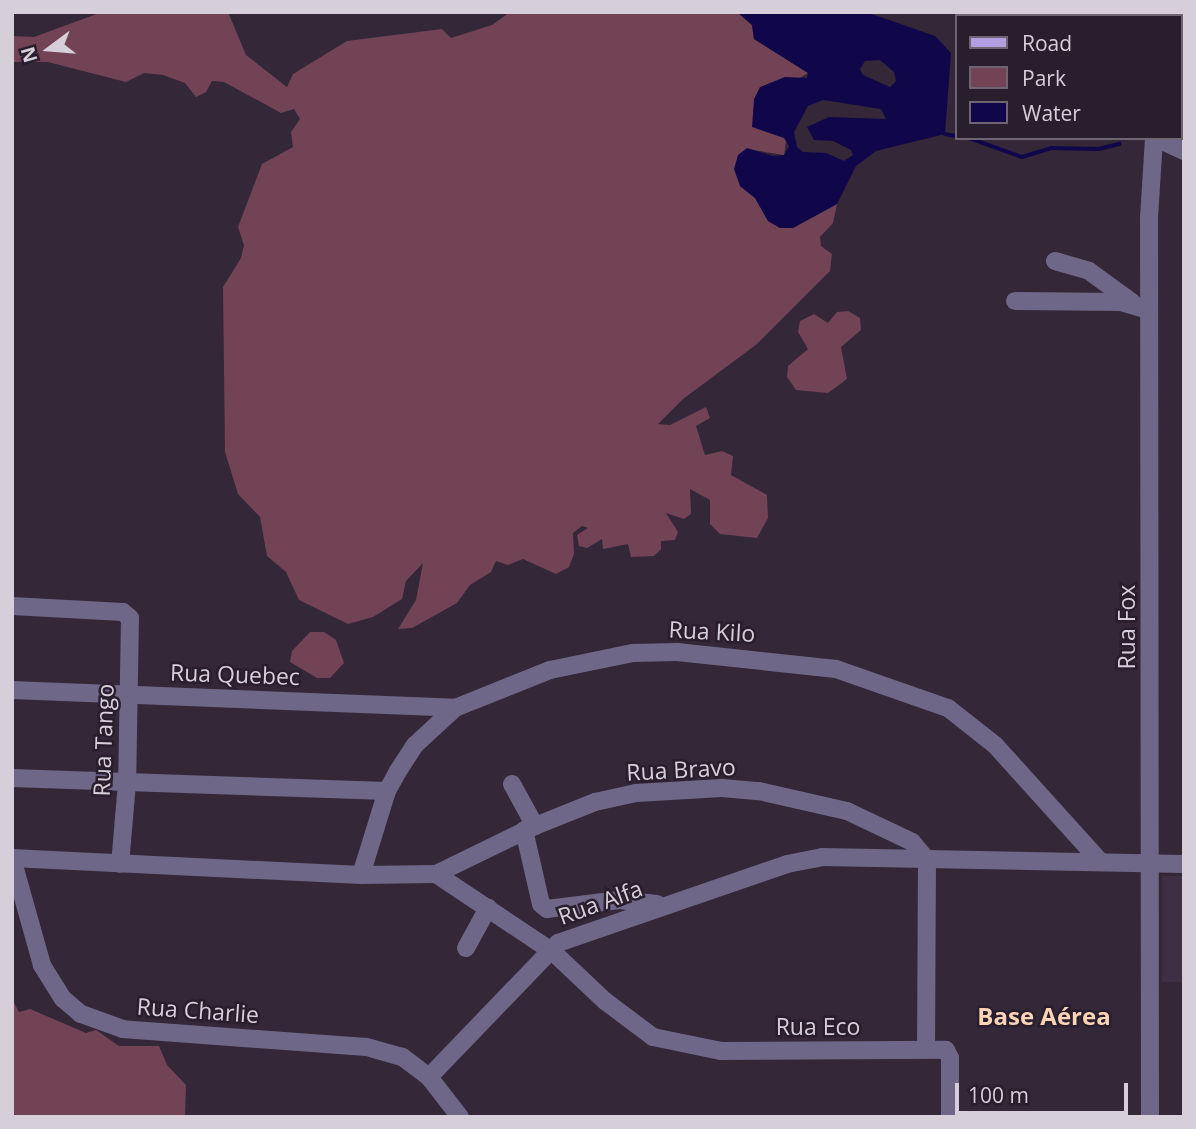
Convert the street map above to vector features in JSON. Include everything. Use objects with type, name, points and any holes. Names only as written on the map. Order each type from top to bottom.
[{"type":"street","name":"Rua Fox","points":[[1150,1117],[1151,864],[1141,307],[1155,140]]},
{"type":"street","points":[[1159,140],[1184,151]]},
{"type":"street","points":[[1055,261],[1089,271],[1141,307]]},
{"type":"street","points":[[1015,301],[1141,307]]},
{"type":"street","name":"Rua Tango","points":[[12,606],[123,612],[130,618],[127,783],[120,864]]},
{"type":"street","name":"Rua Kilo","points":[[361,875],[387,791],[415,746],[455,708],[550,670],[633,653],[725,654],[836,669],[912,692],[972,723],[1099,860]]},
{"type":"street","name":"Rua Quebec","points":[[12,690],[455,708]]},
{"type":"street","points":[[12,778],[387,791]]},
{"type":"street","points":[[512,784],[530,828],[541,904],[547,909]]},
{"type":"street","name":"Rua Bravo","points":[[436,874],[530,828],[595,802],[636,793],[722,788],[759,791],[847,811],[912,842],[927,859]]},
{"type":"street","name":"Rua Alfa","points":[[436,874],[553,952],[566,939],[664,905],[822,857],[1099,860],[1184,864]]},
{"type":"street","points":[[12,858],[361,875],[436,874]]},
{"type":"street","name":"Rua Charlie","points":[[12,858],[42,965],[63,999],[81,1014],[123,1029],[366,1047],[402,1057],[429,1077],[460,1117]]},
{"type":"street","points":[[927,859],[926,1049],[948,1054],[950,1117]]},
{"type":"street","points":[[521,929],[547,909],[619,900],[664,905]]},
{"type":"street","points":[[466,948],[488,908]]},
{"type":"street","points":[[429,1077],[553,952]]},
{"type":"street","name":"Rua Eco","points":[[553,952],[629,1022],[653,1037],[682,1046],[721,1051],[926,1049]]},
{"type":"shaded area","points":[[1162,876],[1184,876],[1184,982],[1162,982]]},
{"type":"green space","points":[[102,12],[228,12],[246,55],[287,87],[293,74],[347,41],[442,29],[451,38],[492,25],[510,12],[737,12],[752,25],[754,39],[808,73],[795,81],[784,155],[747,149],[740,186],[755,198],[768,221],[780,228],[793,228],[837,204],[833,223],[820,237],[821,246],[832,254],[830,271],[757,344],[683,399],[658,424],[670,425],[706,407],[710,418],[696,426],[705,455],[722,451],[733,456],[731,475],[767,495],[768,518],[757,538],[720,534],[710,524],[710,500],[690,489],[691,514],[684,519],[666,513],[678,532],[675,540],[661,541],[661,549],[654,556],[631,557],[628,544],[603,549],[602,539],[587,548],[579,546],[577,535],[588,528],[582,526],[573,533],[574,554],[569,567],[556,574],[523,559],[508,565],[496,561],[491,572],[470,585],[457,603],[412,628],[398,629],[416,600],[423,563],[406,581],[402,599],[373,617],[348,624],[299,600],[286,572],[267,556],[260,517],[238,494],[225,452],[223,287],[241,258],[244,245],[238,227],[262,164],[293,147],[291,132],[300,119],[294,109],[281,113],[224,82],[212,81],[206,92],[196,97],[185,83],[163,75],[144,73],[126,82],[48,62],[12,62],[12,36],[34,37]]},
{"type":"green space","points":[[848,311],[860,318],[861,330],[841,347],[847,379],[828,393],[796,390],[787,377],[788,366],[808,349],[798,332],[800,321],[814,314],[828,323],[837,312]]},
{"type":"green space","points":[[310,632],[324,632],[336,640],[344,663],[330,678],[317,678],[290,662],[292,651]]},
{"type":"green space","points":[[12,999],[19,1012],[30,1009],[86,1033],[96,1030],[119,1046],[159,1046],[167,1065],[186,1085],[185,1117],[12,1117]]},
{"type":"water","points":[[737,12],[866,12],[935,36],[951,53],[945,134],[876,151],[856,166],[837,204],[793,228],[780,228],[768,221],[755,198],[740,186],[734,169],[738,155],[747,148],[773,156],[784,155],[789,146],[784,138],[752,127],[754,99],[760,87],[785,77],[807,78],[808,73],[754,39],[752,25]],"holes":[[[880,60],[894,72],[896,81],[890,87],[863,75],[860,69],[865,61]],[[823,100],[881,109],[886,119],[829,117],[807,127],[814,140],[833,141],[851,150],[853,155],[844,161],[826,153],[803,152],[797,147],[794,132],[808,106]]]},
{"type":"waterway","points":[[945,134],[954,136]]},
{"type":"waterway","points":[[975,140],[1022,157],[1051,148],[1099,149],[1119,144]]},
{"type":"district","name":"Base Aérea","points":[[1044,1016]]}]
